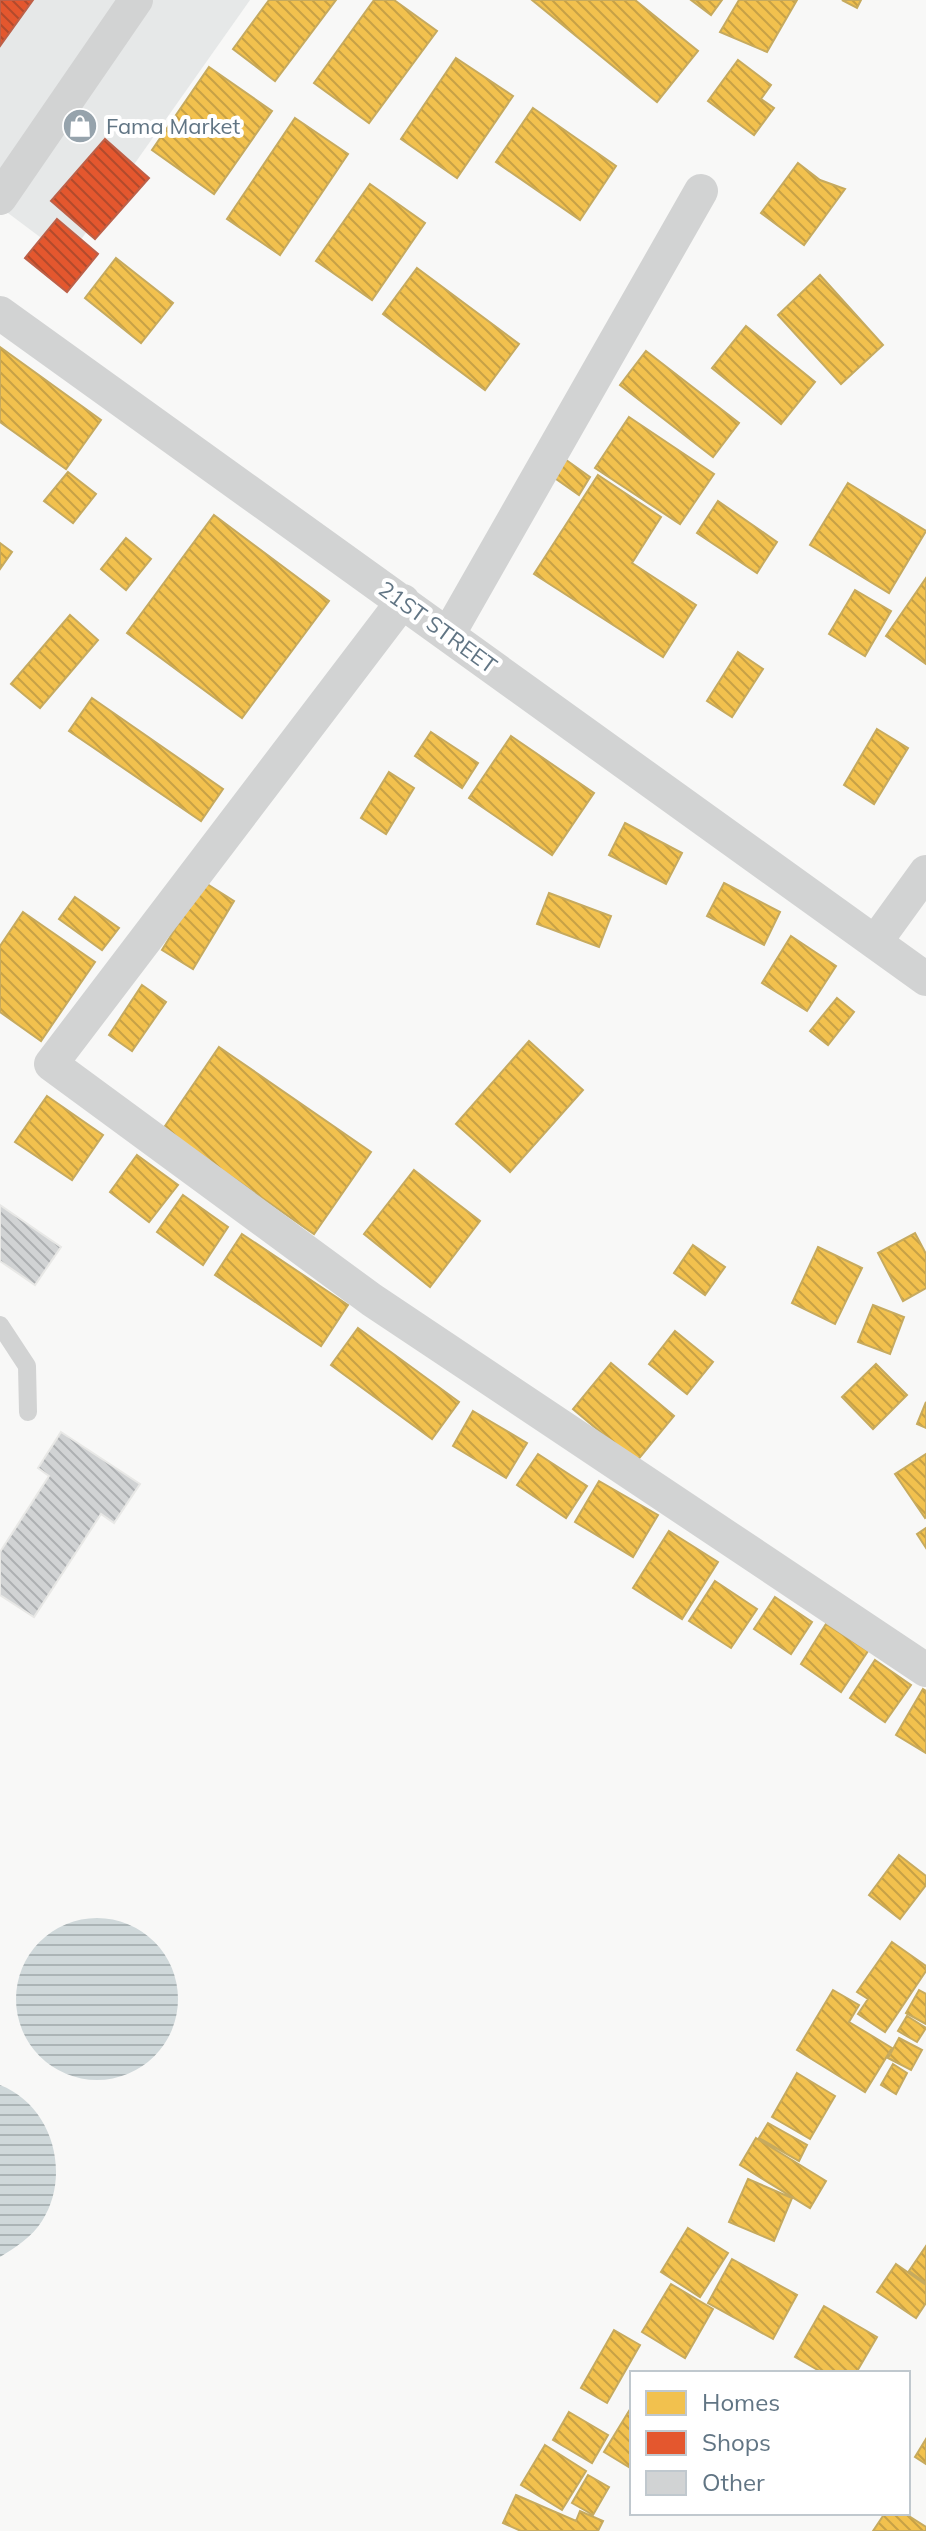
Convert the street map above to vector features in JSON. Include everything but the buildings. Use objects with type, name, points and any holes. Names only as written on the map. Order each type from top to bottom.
[{"type":"street","points":[[0,198],[136,0]]},
{"type":"street","points":[[448,635],[701,191]]},
{"type":"street","name":"21ST STREET","points":[[0,313],[926,979]]},
{"type":"street","points":[[403,601],[51,1064],[372,1300],[926,1670]]},
{"type":"street","points":[[876,941],[926,872]]},
{"type":"lane","points":[[0,1325],[27,1366],[28,1412]]},
{"type":"shaded area","name":"Fama Market","points":[[33,0],[250,0],[68,258],[0,207],[0,46]]},
{"type":"shaded area","points":[[97,1918],[128,1924],[154,1942],[172,1968],[178,1999],[172,2030],[154,2056],[128,2074],[97,2080],[66,2074],[40,2056],[22,2030],[16,1999],[22,1968],[40,1942],[66,1924]]},
{"type":"shaded area","points":[[0,2085],[33,2108],[52,2143],[56,2163],[51,2202],[42,2221],[29,2237],[0,2257]]},
{"type":"place","name":"Fama Market","points":[[80,126]]}]
